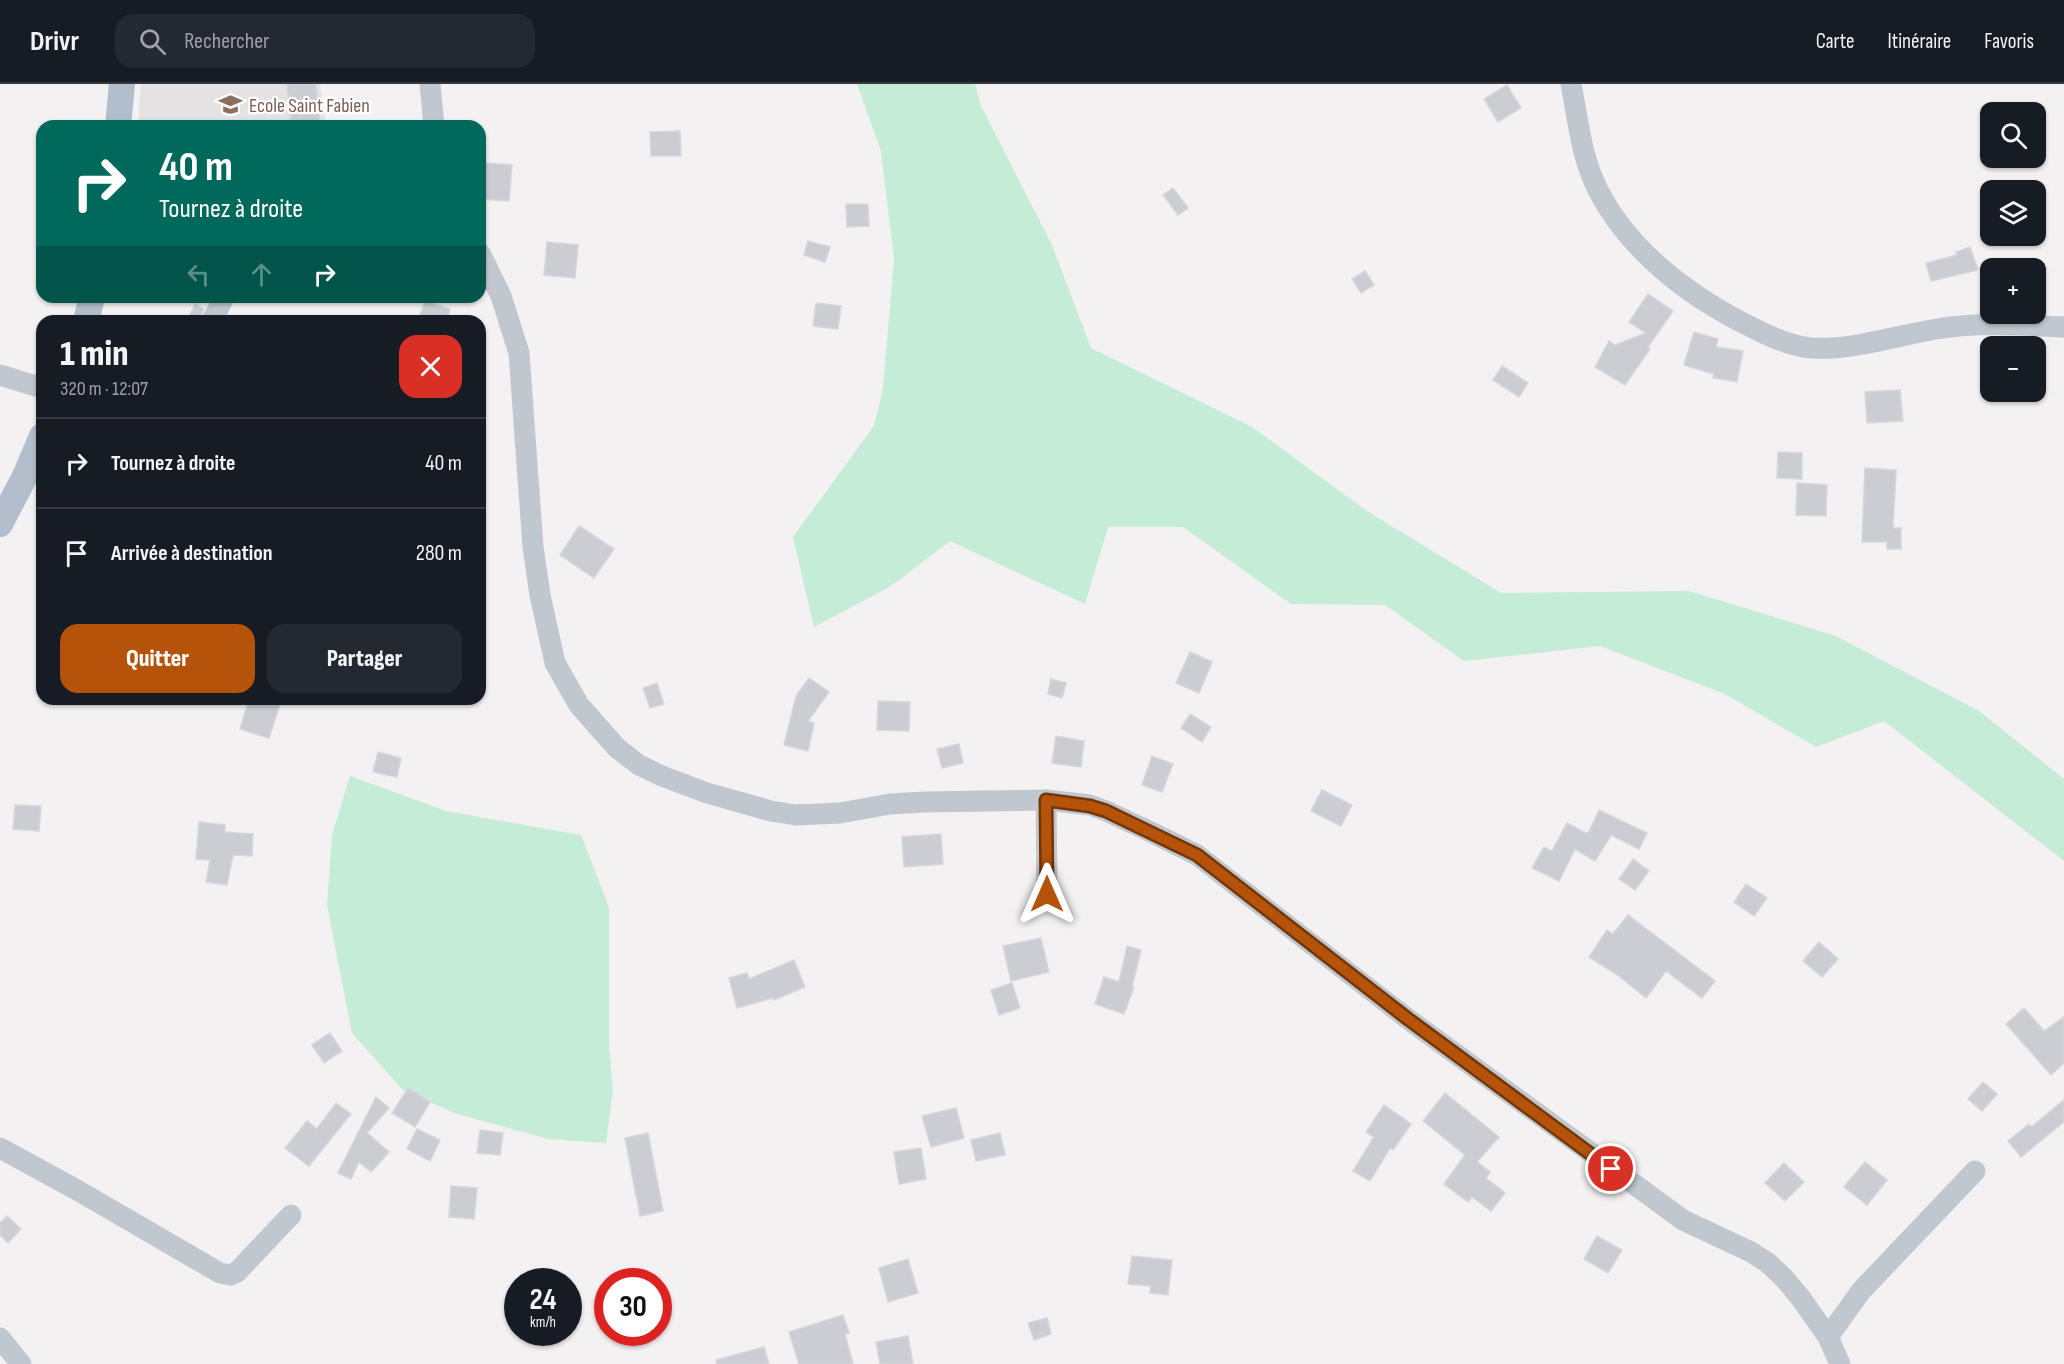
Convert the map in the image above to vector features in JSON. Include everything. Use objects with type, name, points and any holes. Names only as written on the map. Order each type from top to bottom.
[{"type":"main road","points":[[119,120],[122,84]]},
{"type":"main road","points":[[0,524],[36,450]]},
{"type":"street","points":[[430,84],[433,120]]},
{"type":"street","points":[[1571,84],[1583,150],[1597,188],[1614,218],[1642,250],[1687,289],[1722,313],[1787,344],[1812,348],[1866,343],[1939,328],[1986,324],[2064,327]]},
{"type":"street","points":[[486,265],[501,296],[519,353],[533,547],[540,595],[555,663],[579,705],[617,748],[639,765],[671,780],[771,811],[796,815],[840,813],[890,804],[1046,800],[1090,806],[1106,811],[1197,855],[1408,1019],[1620,1175],[1683,1220],[1751,1252],[1768,1263],[1783,1276],[1800,1297],[1828,1337],[1840,1364]]},
{"type":"street","points":[[0,375],[36,386]]},
{"type":"street","points":[[1046,800],[1047,894]]},
{"type":"street","points":[[0,1148],[220,1273],[230,1275],[237,1272],[291,1215]]},
{"type":"street","points":[[1828,1337],[1861,1291],[1976,1171]]},
{"type":"street","points":[[0,1338],[21,1364]]},
{"type":"shaded area","name":"Ecole Saint Fabien","points":[[141,84],[320,84],[325,120],[138,120]]},
{"type":"green space","points":[[857,84],[975,84],[980,104],[1052,245],[1091,348],[1252,427],[1367,511],[1501,593],[1689,591],[1836,636],[1979,711],[2064,779],[2064,861],[1884,721],[1816,747],[1725,694],[1600,646],[1464,661],[1385,605],[1291,604],[1183,527],[1108,527],[1085,604],[950,541],[891,586],[814,627],[793,537],[874,426],[883,389],[894,259],[881,151]]},
{"type":"green space","points":[[350,776],[446,811],[581,835],[609,907],[609,1047],[613,1090],[606,1143],[548,1139],[454,1113],[403,1090],[352,1033],[327,905],[332,835]]},
{"type":"building","points":[[287,84],[316,84],[319,120],[290,120]]},
{"type":"building","points":[[1507,85],[1521,108],[1498,122],[1484,99]]},
{"type":"building","points":[[680,131],[681,156],[651,156],[650,132]]},
{"type":"building","points":[[486,163],[512,165],[509,201],[486,199]]},
{"type":"building","points":[[1173,188],[1188,208],[1178,215],[1163,195]]},
{"type":"building","points":[[846,204],[868,204],[869,226],[847,227]]},
{"type":"building","points":[[808,241],[830,247],[825,262],[804,255]]},
{"type":"building","points":[[547,242],[578,245],[575,278],[544,275]]},
{"type":"building","points":[[1970,247],[1978,270],[1931,281],[1926,263],[1957,255],[1956,252]]},
{"type":"building","points":[[1365,271],[1374,285],[1361,293],[1352,279]]},
{"type":"building","points":[[1648,294],[1673,311],[1625,385],[1595,367],[1609,341],[1615,345],[1646,333],[1629,322]]},
{"type":"building","points":[[424,303],[450,309],[448,315],[420,315]]},
{"type":"building","points":[[816,303],[841,306],[838,329],[813,326]]},
{"type":"building","points":[[195,304],[204,309],[202,315],[190,315]]},
{"type":"building","points":[[1694,332],[1718,339],[1716,347],[1743,351],[1737,382],[1713,378],[1714,374],[1684,365]]},
{"type":"building","points":[[1502,366],[1528,383],[1519,397],[1493,380]]},
{"type":"building","points":[[1900,390],[1903,421],[1867,423],[1865,392]]},
{"type":"building","points":[[1778,452],[1802,453],[1802,479],[1777,478]]},
{"type":"building","points":[[1865,468],[1896,470],[1893,528],[1901,528],[1901,549],[1887,549],[1887,542],[1862,542]]},
{"type":"building","points":[[1797,483],[1827,485],[1826,516],[1796,515]]},
{"type":"building","points":[[579,526],[614,549],[594,578],[560,555]]},
{"type":"building","points":[[1190,652],[1212,662],[1199,693],[1176,683]]},
{"type":"building","points":[[809,678],[829,692],[808,721],[814,723],[808,751],[784,745],[796,696]]},
{"type":"building","points":[[1051,679],[1066,683],[1062,698],[1048,694]]},
{"type":"building","points":[[657,683],[664,704],[650,708],[643,688]]},
{"type":"building","points":[[878,701],[910,702],[909,731],[877,730]]},
{"type":"building","points":[[247,705],[280,705],[269,738],[240,729]]},
{"type":"building","points":[[1190,714],[1211,727],[1202,742],[1181,728]]},
{"type":"building","points":[[1056,736],[1084,741],[1081,767],[1052,763]]},
{"type":"building","points":[[959,744],[963,763],[942,768],[937,749]]},
{"type":"building","points":[[378,752],[401,758],[397,777],[373,772]]},
{"type":"building","points":[[1152,756],[1173,764],[1162,792],[1142,785]]},
{"type":"building","points":[[1322,790],[1352,805],[1341,826],[1311,811]]},
{"type":"building","points":[[15,805],[41,806],[39,831],[13,829]]},
{"type":"building","points":[[1599,810],[1647,833],[1639,849],[1611,835],[1595,861],[1575,849],[1559,881],[1532,868],[1544,847],[1552,851],[1567,823],[1586,833],[1589,832]]},
{"type":"building","points":[[199,822],[225,825],[225,832],[253,834],[252,856],[233,855],[227,885],[206,882],[210,860],[196,859]]},
{"type":"building","points":[[941,834],[943,864],[904,867],[902,837]]},
{"type":"building","points":[[1633,859],[1649,871],[1635,890],[1619,879]]},
{"type":"building","points":[[1746,884],[1767,898],[1754,916],[1734,902]]},
{"type":"building","points":[[1628,915],[1715,981],[1702,998],[1666,971],[1646,998],[1619,976],[1589,957],[1607,930],[1613,934]]},
{"type":"building","points":[[1041,938],[1049,972],[1011,981],[1003,946]]},
{"type":"building","points":[[1819,942],[1838,959],[1822,977],[1803,961]]},
{"type":"building","points":[[1127,946],[1141,950],[1132,987],[1134,987],[1124,1014],[1095,1004],[1104,977],[1119,982]]},
{"type":"building","points":[[794,960],[805,987],[774,1000],[773,998],[737,1008],[729,978],[747,973],[749,979]]},
{"type":"building","points":[[1012,983],[1020,1008],[999,1015],[991,990]]},
{"type":"building","points":[[2024,1008],[2044,1031],[2064,1017],[2064,1063],[2051,1075],[2006,1024]]},
{"type":"building","points":[[330,1033],[342,1051],[324,1063],[312,1045]]},
{"type":"building","points":[[1983,1082],[1997,1094],[1982,1111],[1968,1099]]},
{"type":"building","points":[[408,1088],[430,1102],[415,1127],[392,1113]]},
{"type":"building","points":[[1445,1093],[1499,1137],[1477,1162],[1490,1172],[1486,1178],[1505,1193],[1491,1211],[1472,1197],[1468,1202],[1444,1184],[1465,1155],[1423,1121]]},
{"type":"building","points":[[376,1097],[389,1108],[367,1133],[389,1152],[371,1172],[359,1162],[351,1179],[338,1173]]},
{"type":"building","points":[[2064,1100],[2064,1122],[2021,1157],[2008,1141],[2029,1124],[2031,1127]]},
{"type":"building","points":[[336,1103],[351,1114],[309,1166],[285,1148],[307,1121],[317,1129]]},
{"type":"building","points":[[1384,1105],[1411,1124],[1393,1150],[1390,1148],[1370,1181],[1353,1171],[1374,1137],[1366,1132]]},
{"type":"building","points":[[956,1108],[964,1138],[931,1147],[922,1116]]},
{"type":"building","points":[[417,1129],[440,1140],[430,1161],[407,1149]]},
{"type":"building","points":[[480,1130],[503,1133],[500,1155],[477,1153]]},
{"type":"building","points":[[648,1133],[663,1211],[640,1216],[625,1138]]},
{"type":"building","points":[[1000,1133],[1005,1155],[976,1161],[971,1140]]},
{"type":"building","points":[[921,1148],[926,1179],[899,1184],[894,1152]]},
{"type":"building","points":[[1865,1162],[1887,1180],[1867,1205],[1844,1187]]},
{"type":"building","points":[[1784,1163],[1804,1182],[1785,1201],[1765,1183]]},
{"type":"building","points":[[451,1186],[477,1188],[474,1219],[449,1217]]},
{"type":"building","points":[[7,1216],[21,1229],[8,1243],[0,1235],[0,1223]]},
{"type":"building","points":[[1597,1236],[1622,1250],[1608,1273],[1584,1259]]},
{"type":"building","points":[[1132,1256],[1172,1260],[1168,1295],[1150,1293],[1151,1286],[1128,1284]]},
{"type":"building","points":[[908,1259],[918,1293],[888,1302],[879,1268]]},
{"type":"building","points":[[843,1315],[849,1333],[845,1334],[853,1364],[799,1364],[789,1332]]},
{"type":"building","points":[[1047,1318],[1051,1334],[1034,1340],[1028,1323]]},
{"type":"building","points":[[908,1336],[913,1364],[880,1364],[876,1342]]},
{"type":"building","points":[[764,1347],[769,1364],[717,1364],[716,1360]]},
{"type":"place","name":"Ecole Saint Fabien","points":[[231,105]]},
{"type":"route","points":[[1047,894],[1046,800],[1090,806],[1153,833],[1197,855],[1408,1019],[1611,1169]]}]
